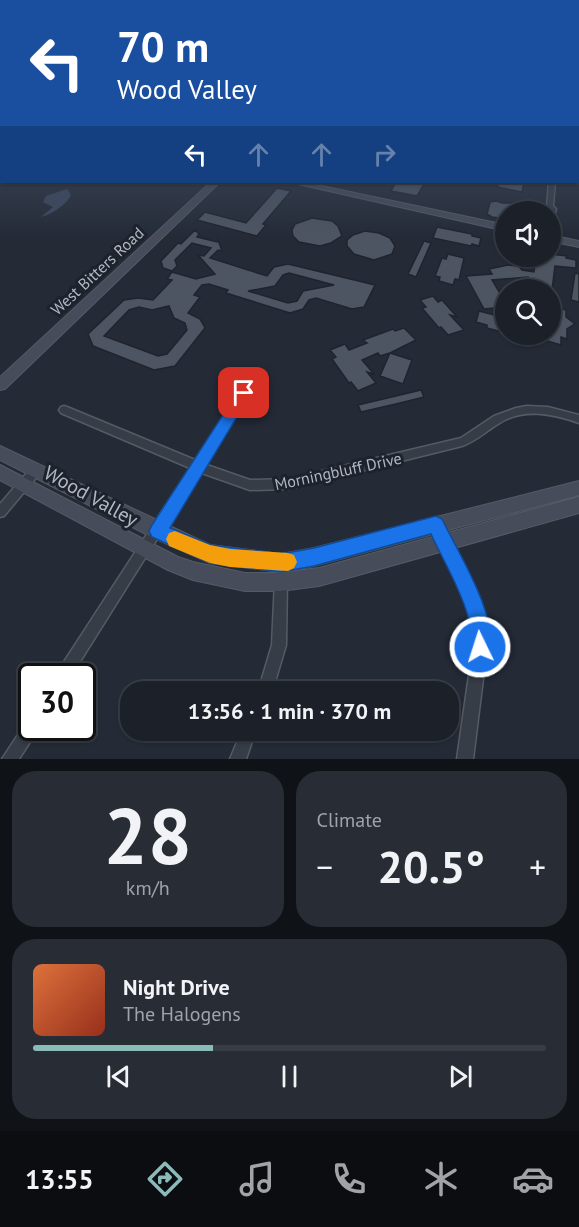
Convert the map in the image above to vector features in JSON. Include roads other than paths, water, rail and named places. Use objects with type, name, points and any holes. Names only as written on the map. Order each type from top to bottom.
[{"type":"street","name":"West Bitters Road","points":[[0,385],[215,183]]},
{"type":"street","points":[[298,183],[495,226]]},
{"type":"street","points":[[549,201],[552,183]]},
{"type":"street","points":[[561,240],[579,244]]},
{"type":"street","points":[[72,663],[199,467],[255,375]]},
{"type":"street","name":"Morningbluff Drive","points":[[64,410],[238,482],[278,486],[462,442],[476,436],[496,419],[519,411],[547,411],[579,419]]},
{"type":"street","name":"Wood Valley","points":[[0,453],[30,477],[146,550],[202,575],[248,583],[281,583],[319,577],[579,506]]},
{"type":"street","name":"Wood Valley","points":[[0,472],[30,477],[210,554],[281,563],[314,557],[579,488]]},
{"type":"street","points":[[0,512],[30,477]]},
{"type":"street","points":[[436,525],[475,607],[480,625],[480,647],[465,759]]},
{"type":"street","points":[[268,681],[279,645],[281,563]]},
{"type":"street","points":[[10,759],[22,741]]},
{"type":"street","points":[[238,759],[245,741]]},
{"type":"water","points":[[67,189],[71,195],[66,202],[54,212],[41,217],[53,207],[43,202],[46,196]]}]
